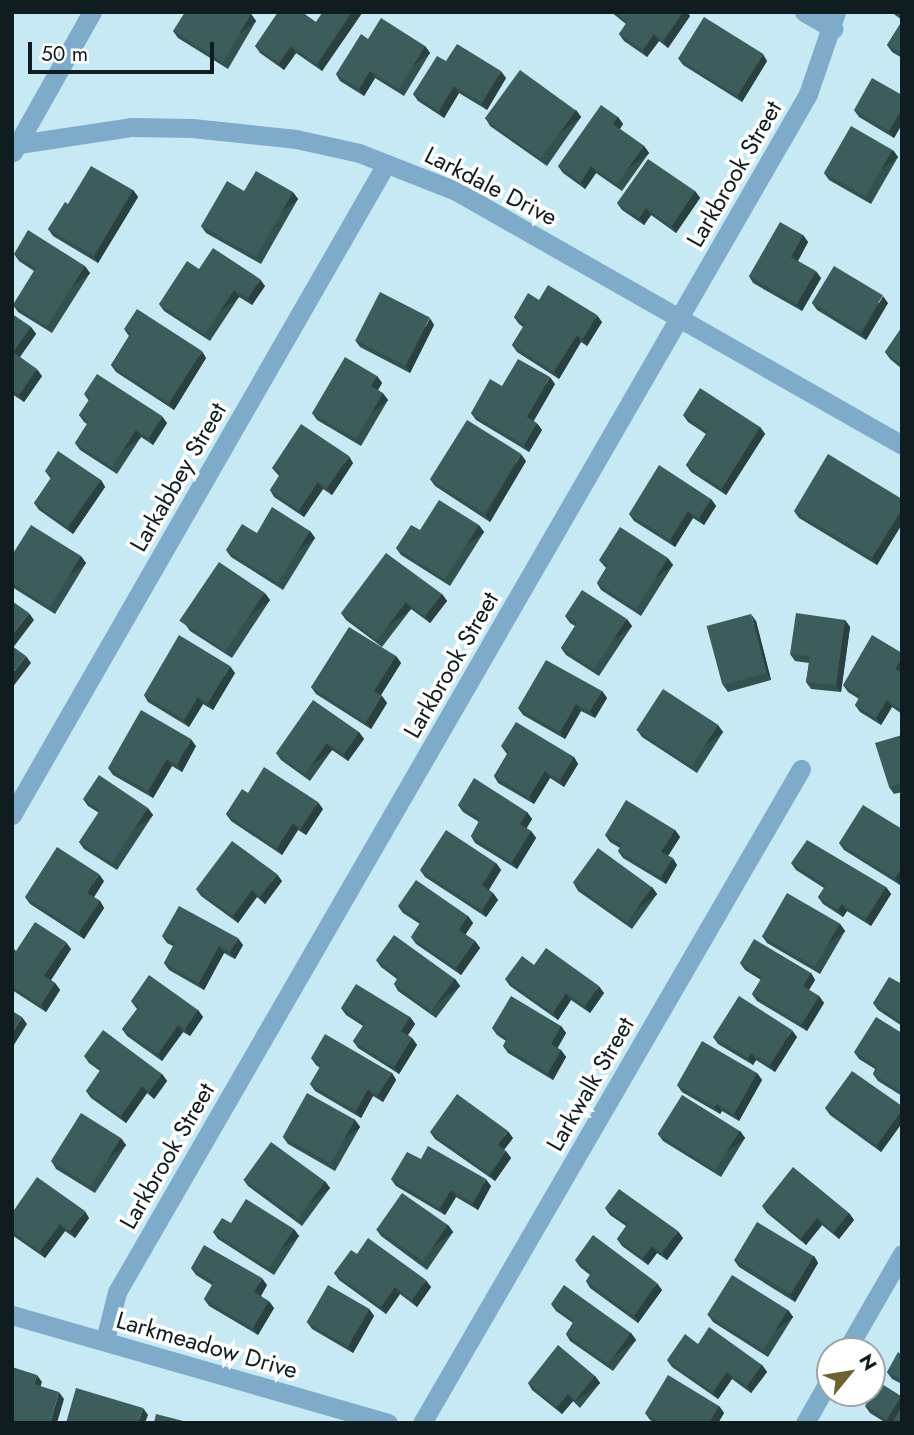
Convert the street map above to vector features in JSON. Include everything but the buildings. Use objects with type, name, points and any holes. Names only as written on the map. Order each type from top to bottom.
[{"type":"street","points":[[14,147],[92,12]]},
{"type":"street","points":[[804,12],[834,21]]},
{"type":"street","name":"Larkbrook Street","points":[[105,1340],[117,1292],[808,94],[834,21]]},
{"type":"street","name":"Larkdale Drive","points":[[14,147],[131,127],[192,128],[296,139],[386,163],[456,191],[902,445]]},
{"type":"street","name":"Larkabbey Street","points":[[12,815],[386,163]]},
{"type":"street","name":"Larkwalk Street","points":[[422,1423],[801,769]]},
{"type":"street","points":[[854,1337],[902,1254]]},
{"type":"street","name":"Larkmeadow Drive","points":[[12,1315],[388,1423]]},
{"type":"street","points":[[805,1423],[816,1404]]}]
